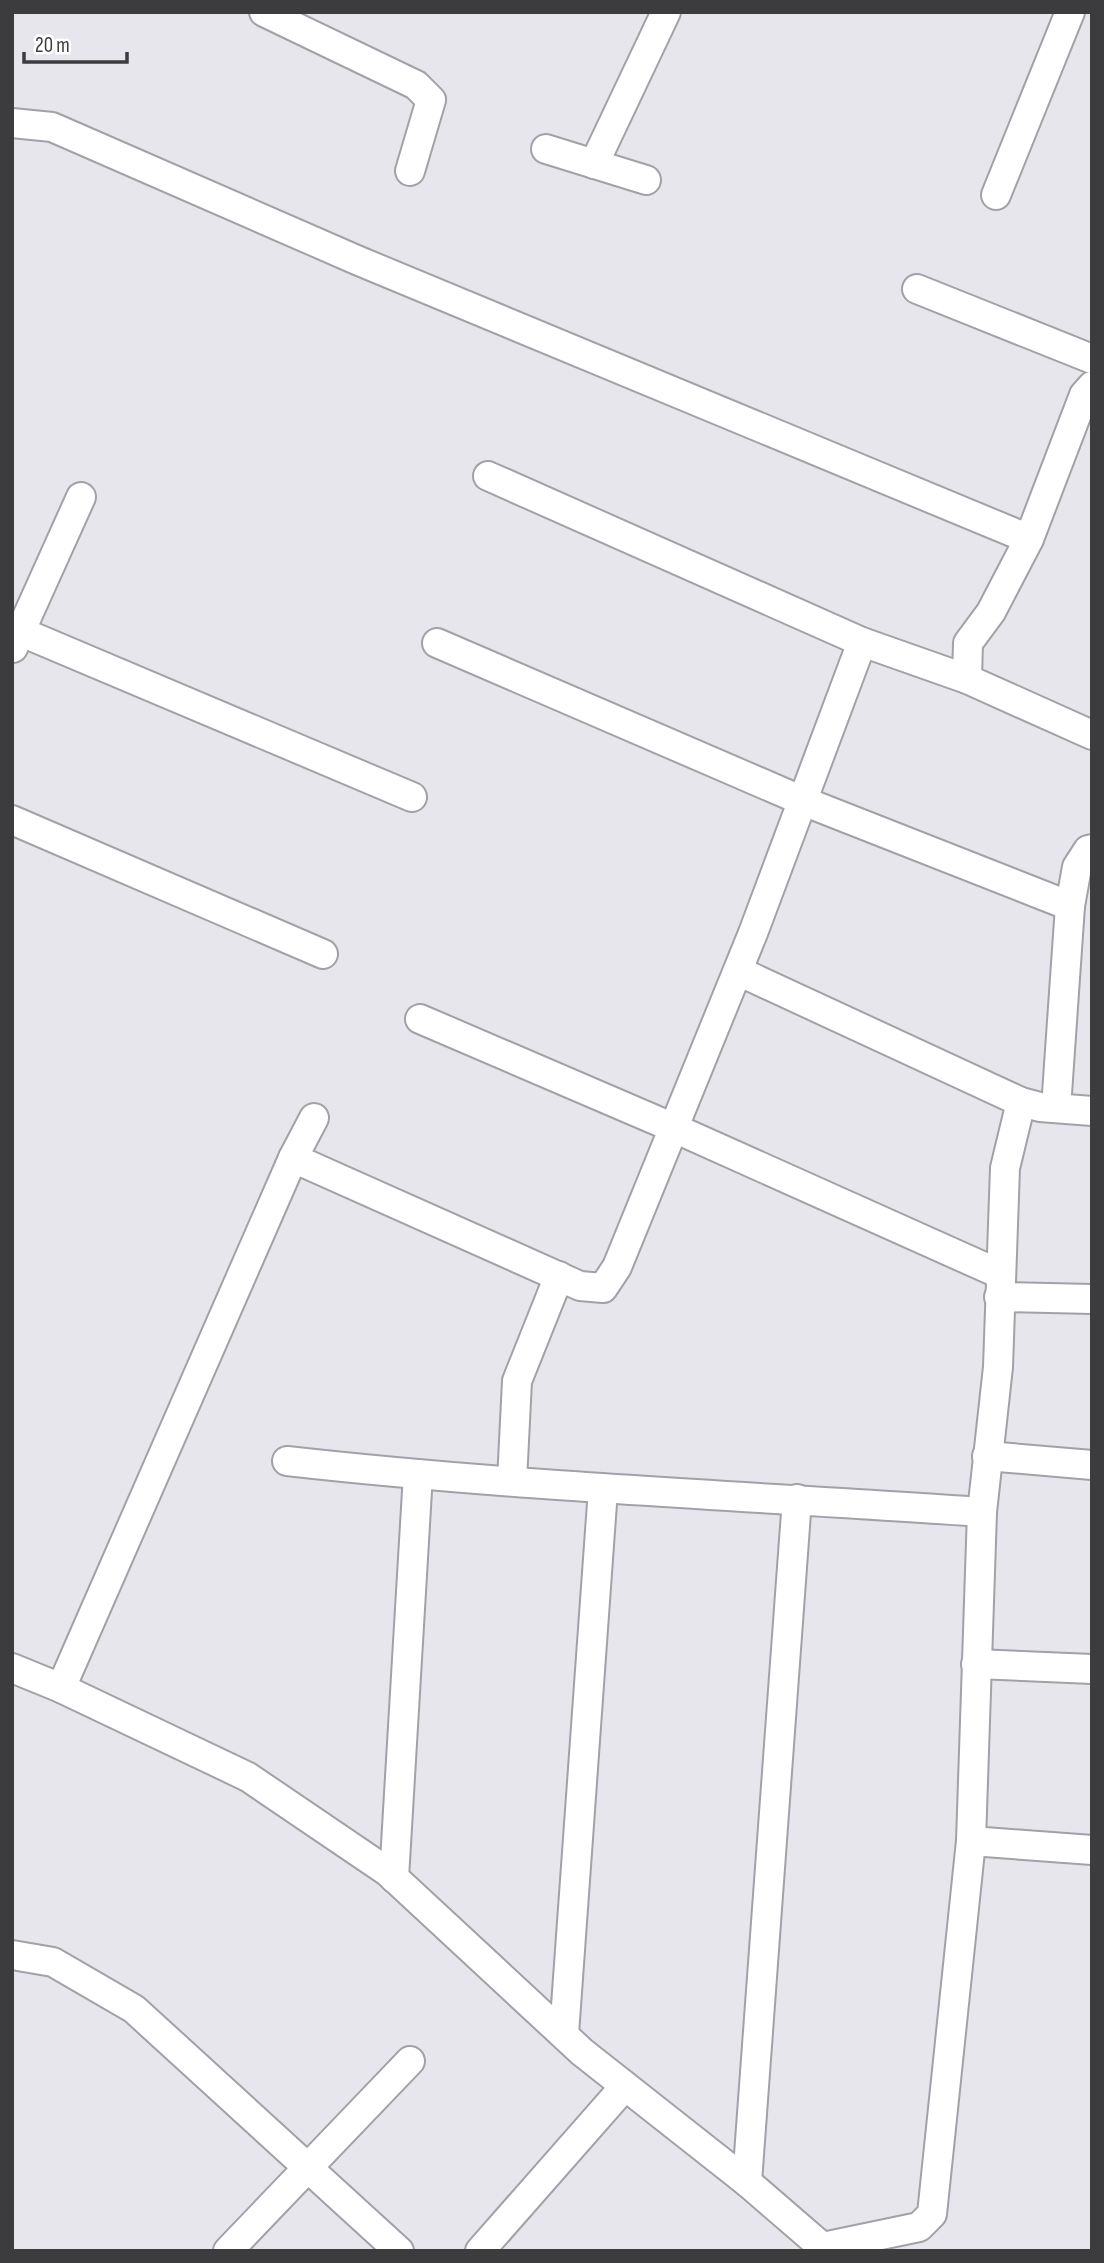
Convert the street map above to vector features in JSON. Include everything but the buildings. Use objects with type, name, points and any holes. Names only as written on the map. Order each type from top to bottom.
[{"type":"street","points":[[264,12],[416,85],[431,100],[410,171]]},
{"type":"street","points":[[594,164],[666,12]]},
{"type":"street","points":[[996,195],[1070,12]]},
{"type":"street","points":[[12,123],[52,127],[359,261],[1029,539]]},
{"type":"street","points":[[546,149],[646,180]]},
{"type":"street","points":[[917,289],[1092,359]]},
{"type":"street","points":[[967,679],[968,643],[991,612],[1029,539],[1084,395],[1092,386]]},
{"type":"street","points":[[488,476],[862,642],[967,679],[1092,735]]},
{"type":"street","points":[[80,497],[15,636],[412,797]]},
{"type":"street","points":[[293,1158],[580,1286],[603,1288],[617,1267],[738,971],[862,642]]},
{"type":"street","points":[[437,643],[803,801],[1070,906]]},
{"type":"street","points":[[12,820],[323,954]]},
{"type":"street","points":[[1056,1108],[1070,906],[1077,867],[1088,850],[1092,849]]},
{"type":"street","points":[[738,971],[1021,1102],[1040,1107],[1092,1111]]},
{"type":"street","points":[[420,1019],[674,1128],[999,1285],[1092,1298]]},
{"type":"street","points":[[12,1668],[61,1688],[248,1777],[394,1878],[582,2052],[747,2182],[825,2249],[919,2227],[932,2214],[971,1841],[982,1511],[998,1367],[1005,1168],[1021,1102]]},
{"type":"street","points":[[61,1688],[293,1158],[314,1118]]},
{"type":"street","points":[[512,1481],[517,1381],[559,1276]]},
{"type":"street","points":[[987,1456],[1092,1465]]},
{"type":"street","points":[[287,1461],[603,1489],[982,1511]]},
{"type":"street","points":[[394,1878],[418,1474]]},
{"type":"street","points":[[564,2034],[603,1489]]},
{"type":"street","points":[[747,2182],[797,1499]]},
{"type":"street","points":[[976,1664],[1092,1669]]},
{"type":"street","points":[[971,1841],[1092,1850]]},
{"type":"street","points":[[12,1955],[52,1962],[134,2009],[399,2251]]},
{"type":"street","points":[[228,2251],[410,2061]]},
{"type":"street","points":[[481,2251],[625,2086]]}]
